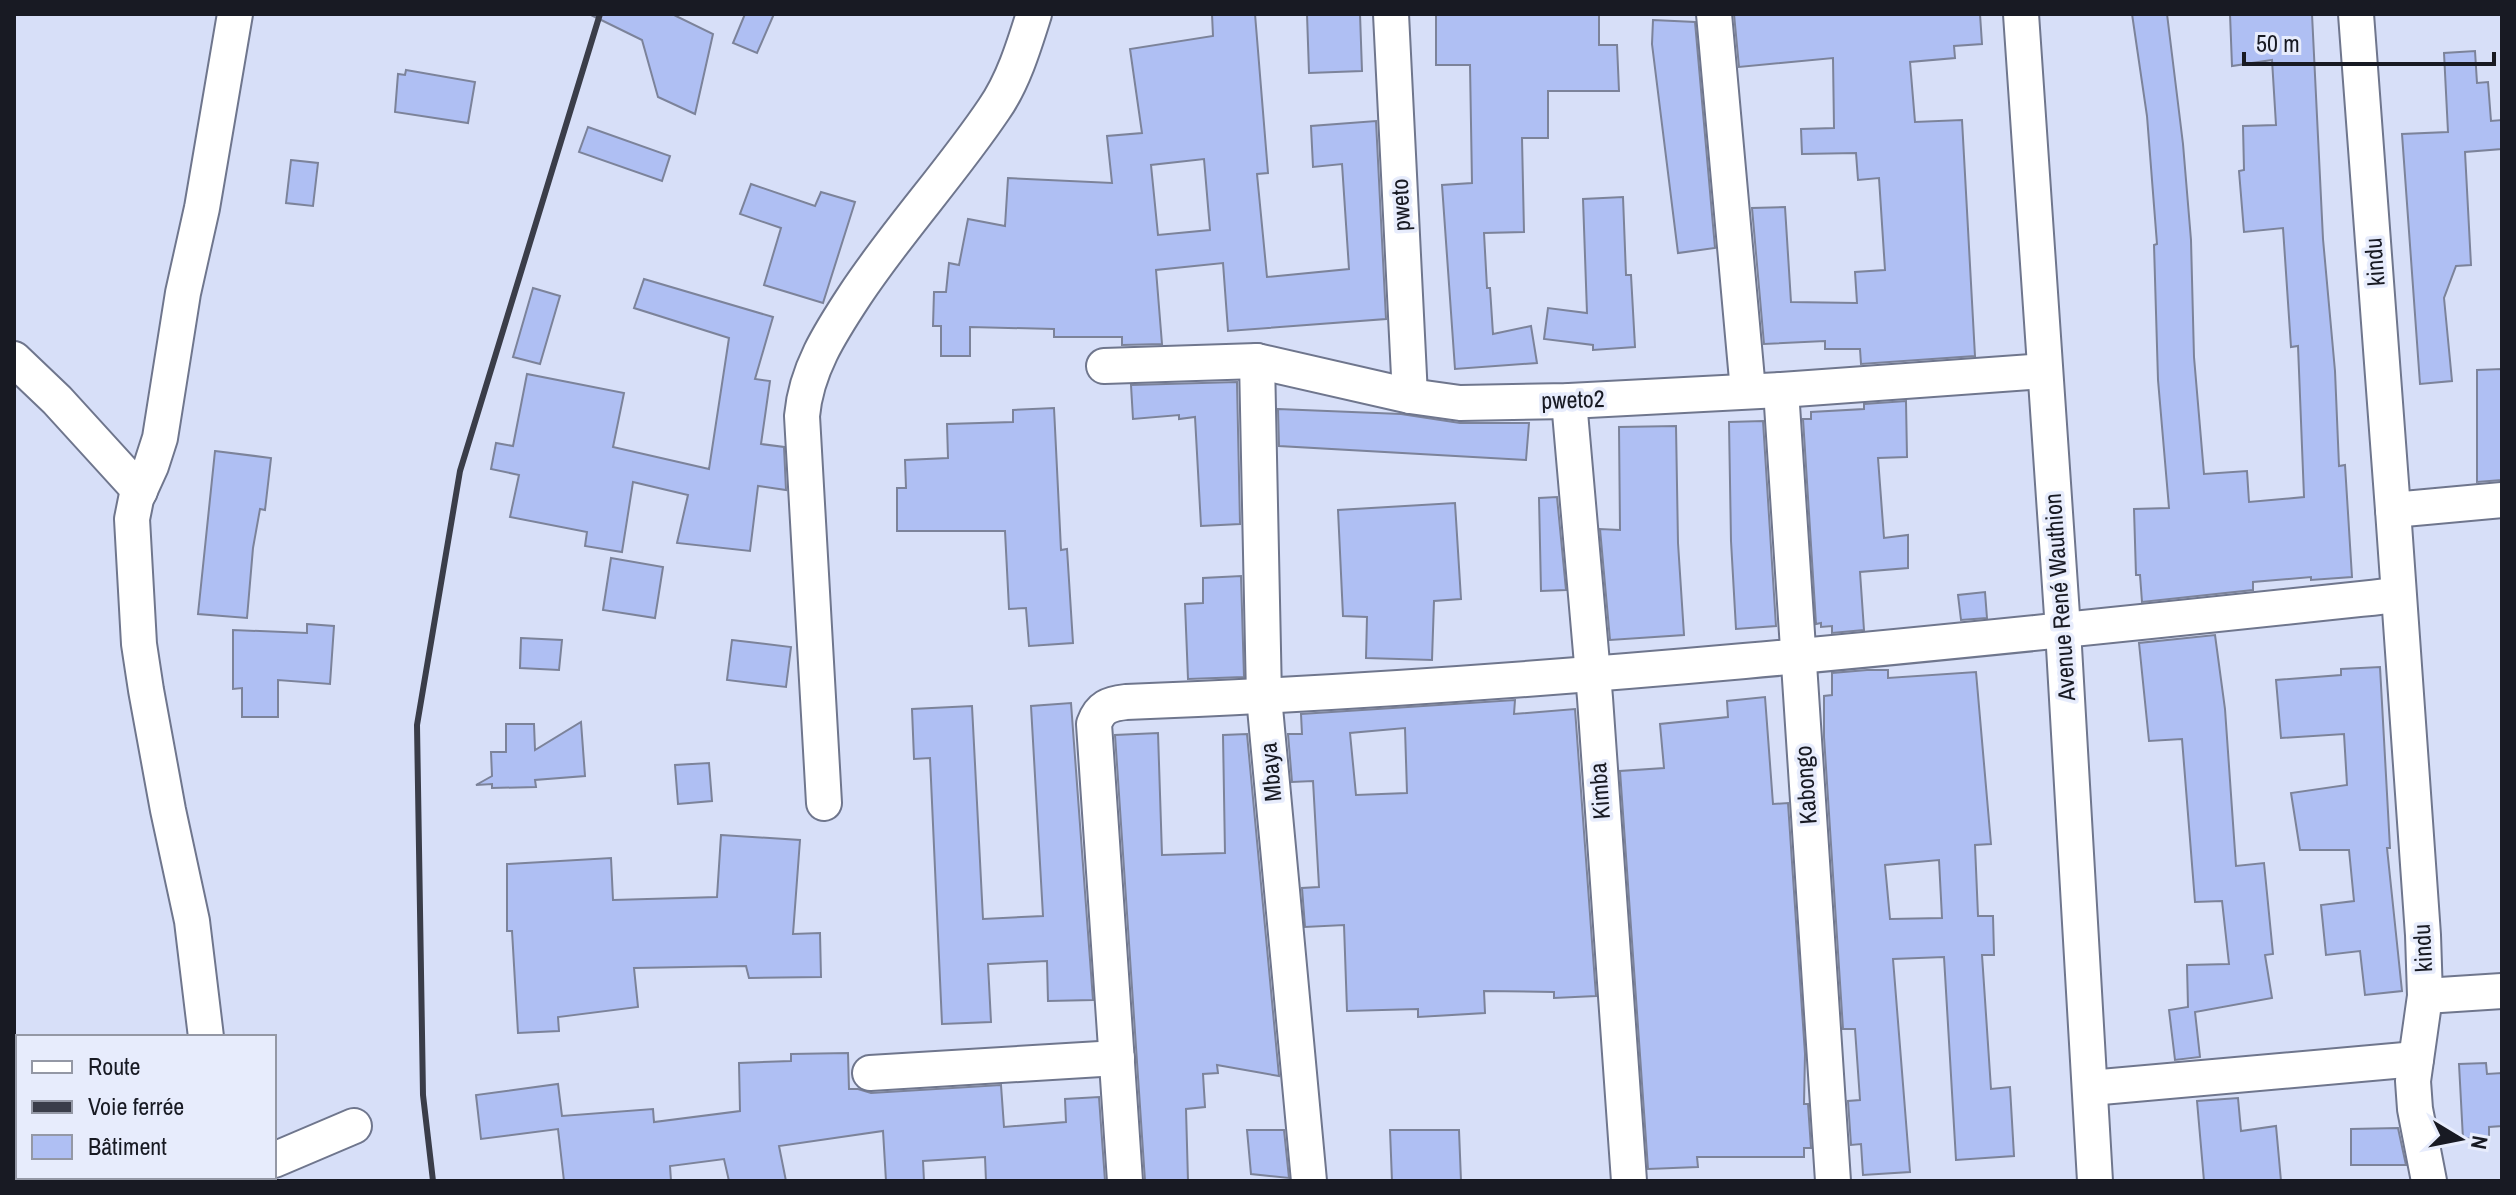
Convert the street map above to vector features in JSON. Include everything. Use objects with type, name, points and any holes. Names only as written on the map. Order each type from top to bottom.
[{"type":"street","points":[[206,1035],[192,921],[168,810],[139,644],[132,519],[160,438],[183,293],[202,208],[235,14]]},
{"type":"street","points":[[824,803],[802,416],[808,380],[842,315],[887,247],[996,107],[1023,51],[1034,14]]},
{"type":"street","name":"pweto","points":[[1391,14],[1410,396]]},
{"type":"street","name":"Kabongo","points":[[1714,14],[1797,654],[1833,1181]]},
{"type":"street","name":"Avenue René Wauthion","points":[[2021,14],[2063,630],[2095,1181]]},
{"type":"street","name":"kindu","points":[[2356,14],[2425,996],[2413,1081],[2415,1109],[2429,1181]]},
{"type":"street","points":[[14,359],[57,400],[140,491]]},
{"type":"street","name":"pweto2","points":[[1104,366],[1257,361],[1410,396],[1460,403],[1569,401],[2045,371]]},
{"type":"street","name":"Mbaya","points":[[1257,361],[1264,697],[1309,1181]]},
{"type":"street","name":"Kimba","points":[[1569,401],[1629,1181]]},
{"type":"street","points":[[2393,510],[2502,500]]},
{"type":"street","points":[[1125,1181],[1094,724],[1106,706],[1126,702],[1264,697],[1592,674],[2398,595]]},
{"type":"street","points":[[2425,996],[2502,991]]},
{"type":"street","points":[[870,1073],[1117,1058]]},
{"type":"street","points":[[2090,1088],[2416,1059]]},
{"type":"street","points":[[276,1159],[354,1126]]},
{"type":"building","points":[[589,14],[672,14],[713,34],[695,114],[658,97],[642,40]]},
{"type":"building","points":[[745,14],[774,14],[757,53],[733,43]]},
{"type":"building","points":[[1212,14],[1255,14],[1268,173],[1257,174],[1267,277],[1349,269],[1342,164],[1313,167],[1311,126],[1376,121],[1386,319],[1228,331],[1223,263],[1156,270],[1162,344],[1122,345],[1122,337],[1054,337],[1054,329],[970,327],[970,356],[941,356],[941,326],[933,326],[934,292],[946,292],[949,263],[959,265],[968,219],[1005,226],[1008,178],[1112,183],[1107,136],[1142,133],[1130,49],[1213,36]],"holes":[[[1204,159],[1210,230],[1158,235],[1151,165]]]},
{"type":"building","points":[[1307,14],[1360,14],[1362,71],[1309,73]]},
{"type":"building","points":[[1436,14],[1599,14],[1599,45],[1617,45],[1619,91],[1548,91],[1548,138],[1522,138],[1524,232],[1484,233],[1493,334],[1531,326],[1537,363],[1455,369],[1442,185],[1472,183],[1470,65],[1436,65]]},
{"type":"building","points":[[1734,14],[1980,14],[1982,44],[1954,46],[1955,58],[1910,62],[1915,122],[1962,120],[1975,356],[1861,364],[1860,349],[1825,349],[1825,341],[1764,344],[1752,208],[1785,207],[1791,302],[1857,303],[1855,272],[1885,270],[1879,178],[1858,180],[1856,153],[1802,154],[1801,129],[1834,128],[1833,58],[1739,67]]},
{"type":"building","points":[[2132,14],[2167,14],[2191,240],[2194,357],[2204,474],[2247,471],[2249,502],[2304,497],[2298,346],[2291,347],[2283,228],[2244,232],[2239,171],[2244,170],[2243,126],[2276,125],[2272,60],[2232,66],[2230,14],[2312,14],[2323,239],[2335,371],[2339,466],[2345,465],[2352,577],[2253,582],[2253,590],[2142,602],[2140,575],[2136,575],[2134,509],[2169,508],[2158,380],[2154,245],[2157,244],[2147,116]]},
{"type":"building","points":[[1653,20],[1695,22],[1715,248],[1678,253],[1652,44]]},
{"type":"building","points":[[2475,51],[2477,83],[2488,82],[2491,121],[2502,120],[2502,149],[2465,152],[2471,265],[2456,266],[2444,298],[2452,381],[2420,384],[2402,134],[2448,132],[2444,53]]},
{"type":"building","points":[[406,70],[475,82],[468,123],[395,112],[398,74],[405,75]]},
{"type":"building","points":[[588,127],[670,156],[662,181],[579,152]]},
{"type":"building","points":[[291,160],[318,163],[313,206],[286,203]]},
{"type":"building","points":[[751,184],[815,206],[821,192],[855,202],[823,303],[764,285],[781,228],[740,214]]},
{"type":"building","points":[[1623,197],[1626,275],[1631,275],[1635,347],[1593,350],[1593,345],[1544,339],[1548,308],[1587,313],[1583,199]]},
{"type":"building","points":[[644,279],[773,317],[755,379],[770,381],[761,444],[784,447],[786,490],[758,486],[750,551],[677,543],[688,495],[633,482],[622,552],[585,546],[587,532],[510,517],[519,475],[491,469],[496,443],[513,446],[527,374],[624,393],[613,447],[709,469],[729,338],[634,308]]},
{"type":"building","points":[[533,288],[560,296],[540,364],[513,357]]},
{"type":"building","points":[[2502,369],[2502,480],[2477,482],[2477,370]]},
{"type":"building","points":[[1237,382],[1240,524],[1201,526],[1195,417],[1179,419],[1179,415],[1133,419],[1131,385]]},
{"type":"building","points":[[1906,401],[1907,457],[1878,458],[1884,538],[1908,535],[1908,568],[1860,572],[1864,630],[1832,633],[1832,626],[1816,624],[1803,419],[1811,419],[1811,412],[1864,409],[1864,404]]},
{"type":"building","points":[[1054,408],[1061,550],[1067,549],[1073,643],[1029,646],[1026,608],[1009,609],[1005,531],[897,531],[897,488],[906,488],[905,460],[948,458],[947,424],[1013,422],[1013,410]]},
{"type":"building","points":[[1278,409],[1401,414],[1460,423],[1529,423],[1526,460],[1279,446]]},
{"type":"building","points":[[1763,421],[1776,626],[1736,629],[1729,422]]},
{"type":"building","points":[[1676,426],[1678,543],[1684,635],[1610,640],[1600,529],[1620,530],[1619,427]]},
{"type":"building","points":[[215,451],[271,458],[265,510],[260,509],[253,548],[247,618],[198,614]]},
{"type":"building","points":[[1557,497],[1566,590],[1541,591],[1539,498]]},
{"type":"building","points":[[1455,503],[1461,599],[1434,601],[1432,660],[1366,658],[1367,617],[1343,616],[1338,510]]},
{"type":"building","points":[[611,558],[663,567],[655,618],[603,610]]},
{"type":"building","points":[[1241,576],[1244,677],[1188,679],[1185,604],[1203,603],[1203,578]]},
{"type":"building","points":[[1985,592],[1987,618],[1961,620],[1958,595]]},
{"type":"building","points":[[307,624],[334,626],[330,684],[278,680],[278,717],[242,717],[242,688],[233,689],[233,630],[307,633]]},
{"type":"building","points":[[2215,635],[2225,709],[2236,866],[2264,863],[2273,954],[2265,955],[2272,998],[2195,1012],[2200,1057],[2175,1060],[2169,1010],[2188,1007],[2187,965],[2229,964],[2222,901],[2195,902],[2182,739],[2149,741],[2139,643]]},
{"type":"building","points":[[521,638],[562,640],[559,670],[520,668]]},
{"type":"building","points":[[732,640],[791,647],[786,687],[727,680]]},
{"type":"building","points":[[2380,667],[2390,848],[2387,848],[2402,991],[2365,995],[2360,951],[2326,955],[2321,905],[2354,901],[2349,850],[2300,850],[2291,793],[2347,785],[2344,734],[2281,738],[2276,680],[2341,675],[2341,669]]},
{"type":"building","points":[[1888,670],[1888,678],[1976,672],[1991,844],[1975,845],[1978,916],[1993,916],[1994,955],[1982,955],[1991,1089],[2010,1087],[2014,1156],[1956,1160],[1944,957],[1893,959],[1910,1172],[1863,1175],[1861,1144],[1851,1145],[1848,1101],[1860,1100],[1855,1029],[1843,1029],[1824,737],[1824,696],[1832,695],[1832,673]],"holes":[[[1939,860],[1942,918],[1890,919],[1885,865]]]},
{"type":"building","points":[[1765,697],[1773,804],[1788,803],[1805,1054],[1804,1104],[1808,1104],[1811,1148],[1804,1148],[1804,1157],[1697,1157],[1698,1167],[1648,1169],[1620,771],[1664,768],[1660,724],[1728,717],[1727,701]]},
{"type":"building","points":[[1515,700],[1514,714],[1575,709],[1596,996],[1554,998],[1554,992],[1484,991],[1485,1013],[1418,1017],[1418,1009],[1347,1011],[1344,925],[1305,927],[1302,888],[1319,887],[1313,781],[1292,782],[1288,734],[1302,734],[1301,714]],"holes":[[[1405,728],[1407,793],[1356,795],[1350,733]]]},
{"type":"building","points":[[1071,703],[1093,1000],[1048,1001],[1047,961],[988,964],[991,1022],[942,1024],[930,758],[914,759],[912,709],[972,706],[983,919],[1043,916],[1031,706]]},
{"type":"building","points":[[581,722],[585,776],[535,780],[536,787],[492,788],[492,784],[476,785],[492,776],[491,752],[506,752],[506,724],[534,724],[535,750]]},
{"type":"building","points":[[1158,733],[1162,855],[1225,853],[1223,735],[1247,734],[1279,1076],[1217,1065],[1218,1073],[1203,1074],[1205,1107],[1186,1109],[1188,1181],[1145,1181],[1115,735]]},
{"type":"building","points":[[709,763],[712,801],[678,804],[675,765]]},
{"type":"building","points":[[721,835],[800,840],[793,934],[820,933],[821,977],[749,978],[746,966],[634,968],[638,1007],[558,1017],[559,1031],[518,1033],[512,931],[507,931],[507,864],[611,858],[613,900],[717,897]]},
{"type":"building","points":[[848,1053],[849,1089],[871,1093],[1001,1085],[1004,1127],[1066,1122],[1065,1099],[1099,1097],[1105,1181],[986,1181],[985,1157],[923,1161],[924,1181],[886,1181],[883,1131],[779,1146],[786,1181],[729,1181],[724,1159],[670,1166],[671,1181],[564,1181],[558,1129],[481,1139],[476,1095],[558,1084],[562,1116],[653,1109],[654,1122],[740,1111],[739,1063],[791,1061],[791,1054]]},
{"type":"building","points":[[2486,1063],[2487,1074],[2502,1073],[2502,1126],[2489,1127],[2489,1137],[2463,1139],[2459,1064]]},
{"type":"building","points":[[2238,1098],[2241,1131],[2276,1126],[2281,1181],[2204,1181],[2197,1101]]},
{"type":"building","points":[[2398,1128],[2406,1165],[2351,1165],[2351,1129]]},
{"type":"building","points":[[1247,1130],[1284,1130],[1289,1178],[1251,1174]]},
{"type":"building","points":[[1390,1130],[1459,1130],[1461,1181],[1392,1181]]},
{"type":"railway","points":[[433,1181],[423,1095],[417,725],[460,471],[600,14]]}]
